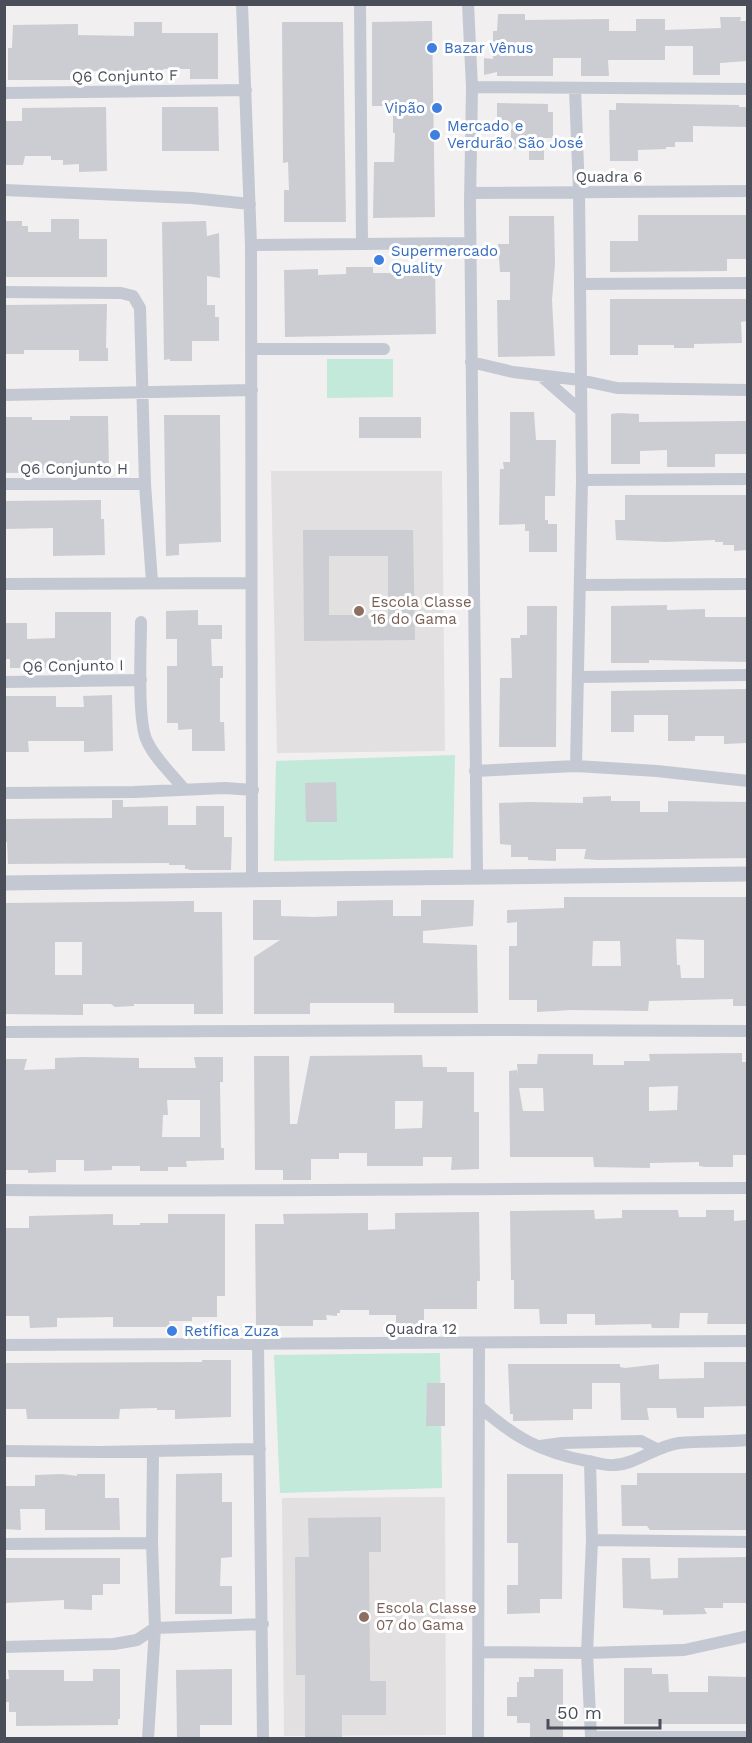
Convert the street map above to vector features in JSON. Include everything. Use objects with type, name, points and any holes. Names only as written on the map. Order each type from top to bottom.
[{"type":"street","points":[[242,4],[251,245],[252,881]]},
{"type":"street","points":[[360,4],[362,243]]},
{"type":"street","points":[[468,4],[472,87],[470,243],[477,875]]},
{"type":"street","points":[[472,87],[747,89]]},
{"type":"street","points":[[574,89],[579,192],[582,480],[576,766]]},
{"type":"street","name":"Q6 Conjunto F","points":[[4,93],[246,90]]},
{"type":"street","points":[[4,190],[192,198],[250,204]]},
{"type":"street","name":"Quadra 6","points":[[470,193],[747,191]]},
{"type":"street","points":[[251,245],[470,243]]},
{"type":"street","points":[[580,284],[747,283]]},
{"type":"street","points":[[4,292],[121,293],[133,296],[140,308],[145,483],[152,582]]},
{"type":"street","points":[[252,349],[384,349]]},
{"type":"street","points":[[471,362],[617,388],[747,390]]},
{"type":"street","points":[[540,376],[580,410]]},
{"type":"street","points":[[4,395],[252,390]]},
{"type":"street","points":[[582,480],[747,479]]},
{"type":"street","name":"Q6 Conjunto H","points":[[4,484],[145,483]]},
{"type":"street","points":[[4,584],[250,583]]},
{"type":"street","points":[[581,585],[747,584]]},
{"type":"street","points":[[141,622],[141,680],[146,740],[155,755],[184,789]]},
{"type":"street","points":[[578,677],[747,675]]},
{"type":"street","name":"Q6 Conjunto I","points":[[4,681],[141,680]]},
{"type":"street","points":[[475,771],[576,766],[657,771],[747,781]]},
{"type":"street","points":[[4,793],[134,792],[225,788],[253,790]]},
{"type":"street","points":[[4,883],[252,881],[477,875],[747,874]]},
{"type":"street","points":[[4,1032],[747,1031]]},
{"type":"street","points":[[4,1190],[240,1192],[491,1188],[747,1188]]},
{"type":"street","points":[[479,1344],[747,1341]]},
{"type":"street","points":[[258,1344],[263,1738]]},
{"type":"street","name":"Quadra 12","points":[[4,1345],[479,1344],[478,1738]]},
{"type":"street","points":[[479,1406],[505,1429],[536,1447],[613,1466],[677,1443],[747,1440]]},
{"type":"street","points":[[536,1447],[562,1443],[641,1441],[657,1449]]},
{"type":"street","points":[[4,1450],[100,1452],[260,1449]]},
{"type":"street","points":[[148,1738],[154,1628],[153,1451]]},
{"type":"street","points":[[590,1461],[592,1540],[587,1653],[591,1738],[747,1737]]},
{"type":"street","points":[[592,1540],[747,1542]]},
{"type":"street","points":[[4,1544],[152,1543]]},
{"type":"street","points":[[4,1647],[128,1643],[154,1628],[263,1624]]},
{"type":"street","points":[[478,1652],[587,1653],[684,1650],[747,1636]]},
{"type":"shaded area","name":"Escola Classe 16 do Gama","points":[[271,471],[442,471],[445,751],[277,753]]},
{"type":"shaded area","name":"Escola Classe 07 do Gama","points":[[445,1497],[446,1735],[284,1736],[282,1498]]},
{"type":"green space","points":[[327,359],[393,359],[393,397],[327,398]]},
{"type":"green space","points":[[455,755],[453,858],[274,861],[276,761]]},
{"type":"green space","points":[[440,1353],[442,1488],[280,1493],[274,1355]]},
{"type":"building","points":[[498,14],[525,14],[525,20],[609,19],[609,31],[636,31],[636,19],[665,19],[665,30],[721,28],[720,17],[741,17],[740,21],[747,21],[747,61],[720,63],[720,75],[693,75],[693,46],[665,46],[665,60],[608,60],[609,76],[581,76],[581,58],[553,58],[553,76],[497,76],[497,72],[484,75],[484,58],[493,59],[493,31],[497,31]]},
{"type":"building","points":[[432,21],[435,217],[373,218],[374,162],[394,162],[395,133],[393,133],[393,106],[372,106],[372,22]]},
{"type":"building","points":[[134,22],[162,22],[162,33],[218,33],[218,79],[190,79],[190,69],[163,69],[163,79],[118,77],[118,80],[98,80],[100,71],[71,72],[71,80],[8,80],[8,48],[12,48],[13,25],[78,24],[78,35],[134,36]]},
{"type":"building","points":[[282,22],[343,22],[346,222],[284,222],[284,190],[289,190],[288,162],[283,163]]},
{"type":"building","points":[[497,103],[548,104],[548,112],[553,112],[553,138],[544,138],[544,160],[529,160],[529,148],[511,149],[511,124],[497,124]]},
{"type":"building","points":[[616,103],[739,105],[739,107],[747,107],[747,127],[693,126],[693,142],[675,142],[675,147],[666,147],[666,149],[638,150],[638,161],[610,161],[609,110],[616,110]]},
{"type":"building","points":[[106,107],[107,171],[79,172],[79,164],[63,165],[63,160],[51,160],[51,156],[25,156],[23,165],[4,165],[4,121],[22,121],[22,108]]},
{"type":"building","points":[[162,107],[218,107],[219,151],[162,151]]},
{"type":"building","points":[[638,215],[747,215],[747,259],[727,259],[727,271],[610,272],[610,241],[638,241]]},
{"type":"building","points":[[509,216],[554,216],[555,264],[552,300],[555,356],[498,357],[497,300],[510,300],[510,272],[500,272],[498,244],[509,244]]},
{"type":"building","points":[[51,219],[79,219],[79,239],[107,239],[107,277],[4,277],[4,221],[22,221],[22,226],[28,226],[28,232],[51,232]]},
{"type":"building","points":[[206,221],[207,236],[219,233],[220,278],[207,276],[207,305],[215,305],[215,317],[219,317],[219,341],[192,341],[192,361],[164,360],[162,222]]},
{"type":"building","points":[[346,267],[373,267],[373,273],[402,273],[402,267],[435,267],[436,334],[285,337],[284,270],[318,269],[318,275],[346,274]]},
{"type":"building","points":[[610,299],[747,299],[747,321],[741,322],[742,343],[694,344],[694,348],[674,348],[674,345],[638,345],[638,355],[610,355]]},
{"type":"building","points":[[107,304],[108,361],[79,361],[79,350],[24,350],[24,354],[4,354],[4,305]]},
{"type":"building","points":[[510,412],[534,412],[536,440],[556,440],[555,496],[545,496],[545,520],[548,520],[548,524],[557,524],[557,552],[529,552],[529,531],[525,531],[525,524],[499,525],[500,469],[504,469],[503,462],[510,462]]},
{"type":"building","points":[[611,414],[639,414],[639,422],[747,421],[747,454],[715,454],[715,467],[667,467],[667,450],[640,451],[640,464],[611,464]]},
{"type":"building","points":[[164,415],[220,415],[221,542],[179,544],[179,555],[166,556]]},
{"type":"building","points":[[70,416],[108,416],[109,472],[4,473],[4,417],[70,420]]},
{"type":"building","points":[[359,417],[421,417],[421,438],[359,438]]},
{"type":"building","points":[[625,495],[747,495],[747,550],[734,551],[734,545],[723,545],[723,542],[715,542],[715,540],[666,542],[616,540],[615,520],[625,520]]},
{"type":"building","points":[[101,500],[105,555],[53,556],[53,528],[4,529],[4,501]]},
{"type":"building","points":[[303,530],[413,530],[415,640],[304,641]],"holes":[[[329,556],[388,556],[388,615],[329,615]]]},
{"type":"building","points":[[667,605],[667,610],[705,609],[705,617],[747,617],[747,662],[649,660],[649,663],[611,663],[611,606]]},
{"type":"building","points":[[527,606],[557,606],[556,747],[499,747],[500,678],[512,678],[511,638],[527,635]]},
{"type":"building","points":[[198,610],[198,625],[222,625],[222,639],[211,639],[212,666],[223,666],[223,678],[220,678],[220,722],[224,722],[225,751],[192,751],[192,729],[178,730],[178,723],[167,723],[167,666],[177,666],[177,639],[166,639],[166,611]]},
{"type":"building","points":[[55,612],[111,612],[111,668],[10,668],[10,659],[4,659],[4,623],[27,623],[27,639],[55,638]]},
{"type":"building","points":[[747,689],[747,743],[724,744],[724,736],[695,736],[695,741],[668,741],[668,715],[634,715],[634,732],[611,732],[611,691]]},
{"type":"building","points":[[112,695],[113,751],[84,752],[84,741],[28,741],[29,752],[4,752],[4,696],[56,696],[56,707],[84,707],[83,696]]},
{"type":"building","points":[[336,782],[337,822],[306,822],[305,783]]},
{"type":"building","points":[[611,796],[611,801],[640,801],[640,812],[668,812],[668,801],[747,802],[747,858],[598,860],[584,859],[586,849],[556,849],[556,861],[528,860],[528,857],[511,857],[511,845],[500,844],[499,803],[583,803],[583,797]]},
{"type":"building","points":[[112,800],[123,800],[123,807],[168,806],[168,825],[196,825],[196,806],[224,806],[224,837],[232,837],[231,870],[189,870],[185,869],[185,865],[169,865],[169,863],[8,864],[7,842],[4,842],[4,819],[112,818]]},
{"type":"building","points":[[564,897],[747,897],[747,1006],[733,1006],[733,999],[649,1001],[648,1011],[537,1012],[537,1000],[509,1000],[509,946],[517,946],[517,922],[507,923],[507,910],[564,908]],"holes":[[[676,939],[704,940],[704,978],[681,978],[680,965],[677,965]],[[593,941],[620,941],[621,966],[592,966]]]},
{"type":"building","points":[[253,900],[281,900],[281,916],[314,917],[337,916],[337,901],[393,900],[393,916],[421,916],[421,900],[474,900],[473,926],[423,931],[423,943],[477,945],[478,1013],[394,1013],[394,1003],[310,1003],[310,1014],[254,1014],[254,957],[280,940],[253,940]]},
{"type":"building","points":[[194,901],[194,912],[222,912],[223,1014],[194,1014],[194,1004],[134,1004],[134,1006],[115,1007],[111,1004],[83,1004],[83,1015],[4,1014],[4,903]],"holes":[[[55,942],[82,942],[82,975],[55,975]]]},
{"type":"building","points":[[742,1053],[742,1062],[747,1062],[747,1155],[733,1155],[733,1167],[699,1166],[699,1162],[650,1163],[650,1168],[594,1167],[593,1157],[510,1157],[509,1071],[517,1070],[518,1075],[517,1064],[537,1064],[538,1054],[593,1054],[593,1065],[624,1065],[624,1061],[650,1061],[649,1054]],"holes":[[[678,1086],[677,1110],[649,1111],[649,1087]],[[519,1088],[543,1088],[544,1111],[523,1111]]]},
{"type":"building","points":[[422,1055],[423,1067],[447,1067],[447,1072],[474,1072],[474,1112],[479,1112],[479,1169],[451,1170],[452,1157],[423,1157],[423,1166],[367,1166],[367,1153],[339,1153],[339,1159],[311,1159],[311,1180],[283,1180],[283,1170],[255,1170],[254,1056],[289,1056],[290,1124],[297,1124],[310,1056]],"holes":[[[395,1101],[423,1101],[422,1128],[395,1129]]]},
{"type":"building","points":[[194,1057],[223,1057],[223,1082],[220,1082],[221,1148],[224,1148],[224,1160],[186,1161],[187,1167],[168,1167],[168,1171],[140,1171],[140,1166],[112,1166],[112,1170],[84,1171],[84,1160],[56,1160],[56,1172],[28,1173],[28,1170],[4,1170],[4,1059],[27,1059],[24,1070],[55,1069],[55,1058],[139,1058],[139,1068],[196,1068]],"holes":[[[167,1100],[200,1100],[200,1137],[162,1137],[163,1115],[168,1115]]]},
{"type":"building","points":[[594,1210],[595,1219],[622,1218],[622,1210],[678,1210],[679,1217],[706,1217],[706,1210],[734,1210],[734,1221],[747,1220],[747,1324],[707,1324],[708,1313],[680,1313],[679,1328],[652,1328],[651,1324],[595,1325],[595,1314],[567,1314],[567,1324],[540,1324],[539,1309],[514,1309],[514,1280],[511,1280],[510,1211]]},
{"type":"building","points":[[479,1212],[480,1281],[477,1281],[477,1309],[424,1309],[424,1325],[396,1326],[396,1315],[369,1315],[369,1310],[340,1310],[337,1316],[326,1315],[327,1320],[313,1320],[313,1326],[256,1326],[255,1224],[284,1224],[283,1214],[368,1213],[368,1230],[395,1229],[395,1213]]},
{"type":"building","points":[[113,1214],[113,1225],[140,1225],[140,1223],[168,1223],[168,1214],[225,1214],[225,1296],[217,1296],[217,1317],[192,1317],[192,1321],[169,1321],[170,1327],[113,1327],[113,1317],[57,1318],[57,1327],[30,1328],[29,1316],[4,1316],[4,1228],[29,1228],[29,1216]]},
{"type":"building","points":[[202,1360],[231,1360],[231,1417],[175,1419],[175,1410],[157,1410],[157,1408],[120,1409],[119,1419],[27,1419],[26,1409],[4,1409],[4,1363],[202,1362]]},
{"type":"building","points":[[704,1362],[747,1362],[747,1406],[704,1407],[704,1418],[677,1418],[676,1408],[647,1408],[649,1420],[621,1420],[620,1383],[592,1383],[592,1409],[573,1409],[573,1420],[513,1421],[513,1414],[510,1414],[508,1364],[620,1364],[620,1367],[625,1368],[659,1364],[659,1379],[704,1378]]},
{"type":"building","points":[[427,1383],[445,1383],[445,1426],[426,1426]]},
{"type":"building","points":[[222,1473],[222,1502],[232,1502],[232,1557],[221,1558],[220,1586],[232,1586],[232,1614],[175,1614],[176,1474]]},
{"type":"building","points":[[637,1473],[747,1473],[747,1530],[650,1530],[647,1526],[622,1526],[621,1485],[637,1485]]},
{"type":"building","points":[[77,1474],[105,1474],[105,1498],[119,1498],[120,1530],[45,1530],[45,1509],[20,1509],[21,1530],[4,1529],[4,1486],[35,1486],[35,1475],[77,1476]]},
{"type":"building","points":[[507,1474],[563,1474],[562,1599],[540,1599],[540,1613],[507,1614],[507,1585],[518,1585],[518,1543],[507,1543]]},
{"type":"building","points":[[381,1517],[381,1552],[369,1552],[370,1681],[386,1681],[386,1715],[342,1715],[342,1738],[305,1738],[305,1675],[296,1675],[295,1557],[309,1557],[308,1518]]},
{"type":"building","points":[[747,1557],[747,1603],[723,1603],[723,1608],[704,1608],[707,1614],[663,1615],[663,1610],[623,1608],[622,1558],[650,1558],[651,1579],[678,1578],[678,1558]]},
{"type":"building","points":[[4,1558],[120,1558],[120,1584],[103,1584],[103,1595],[92,1595],[92,1610],[64,1609],[64,1600],[4,1603]]},
{"type":"building","points":[[624,1668],[652,1668],[652,1674],[668,1674],[669,1692],[708,1692],[708,1676],[747,1677],[747,1724],[624,1724]]},
{"type":"building","points":[[93,1669],[120,1669],[118,1725],[16,1726],[16,1712],[9,1712],[9,1702],[4,1702],[4,1679],[9,1679],[8,1670],[64,1670],[64,1681],[93,1681]]},
{"type":"building","points":[[232,1669],[232,1725],[200,1725],[200,1738],[177,1738],[176,1670]]},
{"type":"building","points":[[534,1669],[563,1669],[563,1738],[530,1738],[530,1723],[517,1723],[517,1716],[507,1716],[507,1697],[517,1697],[519,1677],[534,1677]]},
{"type":"place","name":"Bazar Vênus","points":[[432,48]]},
{"type":"place","name":"Vipão","points":[[437,108]]},
{"type":"place","name":"Mercado e Verdurão São José","points":[[435,135]]},
{"type":"place","name":"Supermercado Quality","points":[[379,260]]},
{"type":"place","name":"Escola Classe 16 do Gama","points":[[359,611]]},
{"type":"place","name":"Retífica Zuza","points":[[172,1331]]},
{"type":"place","name":"Escola Classe 07 do Gama","points":[[364,1617]]}]
